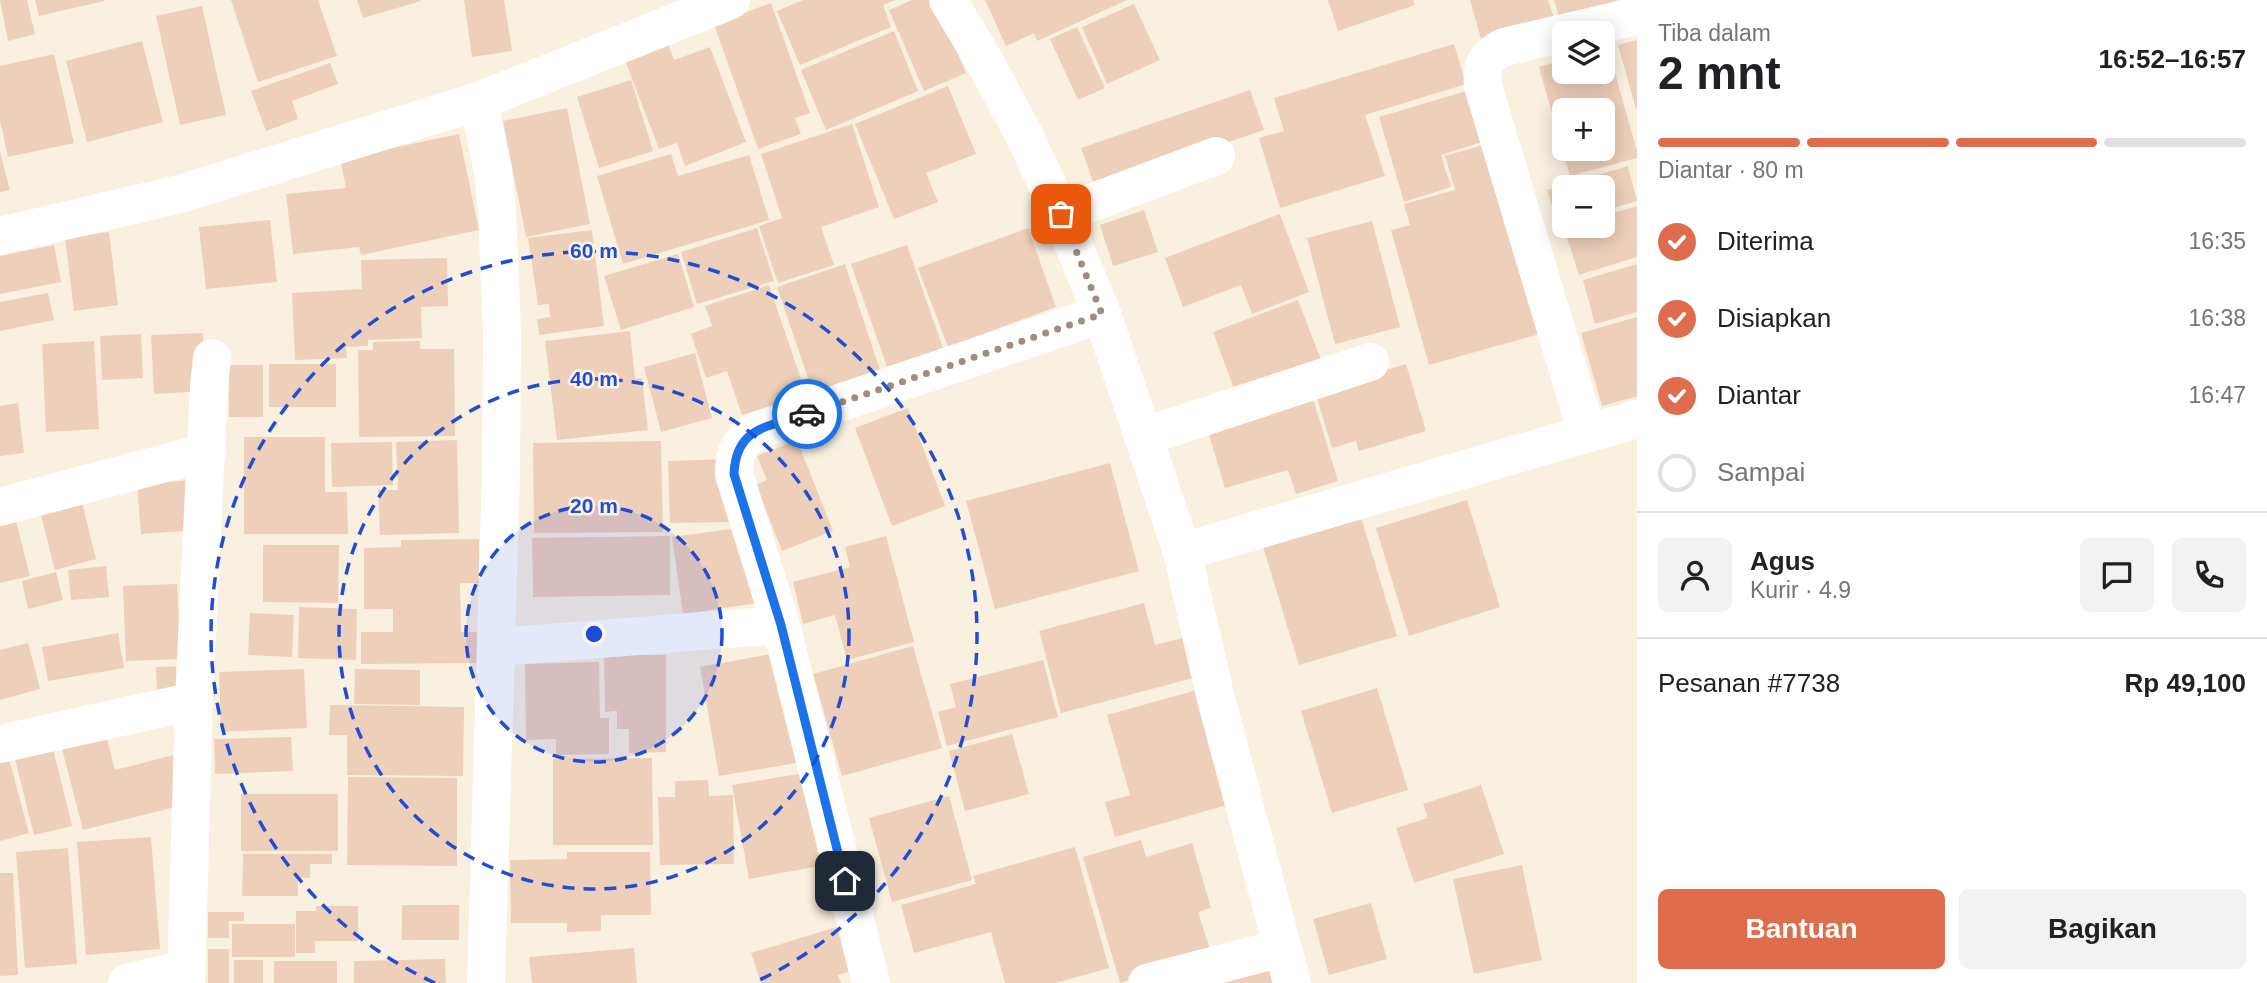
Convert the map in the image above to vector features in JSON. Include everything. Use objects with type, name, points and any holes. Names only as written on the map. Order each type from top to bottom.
[{"type":"street","points":[[948,0],[1004,99],[1061,214],[1102,314],[1182,552],[1215,695],[1287,965],[1147,983]]},
{"type":"street","points":[[0,236],[180,194],[479,101],[717,3]]},
{"type":"street","points":[[1587,433],[1481,72],[1484,61],[1504,47],[1637,16]]},
{"type":"street","points":[[479,101],[493,173],[501,259],[501,430],[486,983]]},
{"type":"street","points":[[1061,214],[1216,156]]},
{"type":"street","points":[[871,983],[781,625],[734,474],[734,456],[745,438],[754,432],[1102,314]]},
{"type":"street","points":[[127,983],[186,976],[194,701],[212,358]]},
{"type":"street","points":[[1143,437],[1370,362]]},
{"type":"street","points":[[1182,552],[1637,419]]},
{"type":"street","points":[[0,507],[206,452]]},
{"type":"street","points":[[496,647],[781,625]]},
{"type":"street","points":[[0,744],[194,701]]},
{"type":"building","points":[[0,0],[27,0],[35,34],[8,41]]},
{"type":"building","points":[[35,0],[104,0],[104,1],[39,16]]},
{"type":"building","points":[[231,0],[318,0],[337,56],[258,82]]},
{"type":"building","points":[[357,0],[421,0],[421,1],[363,18]]},
{"type":"building","points":[[464,0],[504,0],[512,51],[472,57]]},
{"type":"building","points":[[803,0],[895,0],[883,5],[891,27],[800,65],[777,11]]},
{"type":"building","points":[[912,0],[935,0],[966,73],[924,91],[889,10]]},
{"type":"building","points":[[985,0],[1127,0],[1037,41],[1034,33],[1006,46]]},
{"type":"building","points":[[1328,0],[1413,0],[1415,5],[1338,31]]},
{"type":"building","points":[[1470,0],[1548,0],[1554,18],[1481,39]]},
{"type":"building","points":[[1554,0],[1616,0],[1617,1],[1559,17]]},
{"type":"building","points":[[771,3],[810,113],[795,118],[801,134],[758,149],[714,24]]},
{"type":"building","points":[[1134,4],[1160,60],[1107,84],[1082,27]]},
{"type":"building","points":[[202,6],[226,115],[180,125],[156,16]]},
{"type":"building","points":[[1077,27],[1105,88],[1078,100],[1050,39]]},
{"type":"building","points":[[894,31],[918,91],[826,130],[801,70]]},
{"type":"building","points":[[666,39],[674,60],[710,47],[746,142],[685,166],[677,143],[659,149],[623,55]]},
{"type":"building","points":[[1637,40],[1637,109],[1636,109],[1618,45]]},
{"type":"building","points":[[142,41],[163,122],[87,142],[66,61]]},
{"type":"building","points":[[1454,44],[1466,84],[1365,115],[1385,176],[1280,208],[1259,138],[1284,131],[1274,98]]},
{"type":"building","points":[[54,54],[74,143],[8,157],[0,120],[0,66]]},
{"type":"building","points":[[330,63],[338,84],[292,101],[298,119],[266,131],[251,91]]},
{"type":"building","points":[[1552,63],[1552,84],[1615,84],[1615,73],[1637,158],[1570,175],[1566,161],[1615,161],[1615,98],[1552,98],[1552,113],[1539,67]]},
{"type":"building","points":[[631,80],[653,151],[599,168],[577,97]]},
{"type":"building","points":[[948,86],[976,154],[926,173],[938,202],[894,219],[855,124]]},
{"type":"building","points":[[1476,88],[1492,139],[1441,155],[1451,187],[1404,202],[1379,117]]},
{"type":"building","points":[[1250,90],[1264,130],[1095,187],[1081,148]]},
{"type":"building","points":[[567,108],[590,224],[526,237],[503,121]]},
{"type":"building","points":[[852,124],[879,207],[821,227],[834,265],[778,283],[759,226],[782,218],[761,154]]},
{"type":"building","points":[[459,134],[479,230],[361,255],[359,247],[293,254],[286,194],[346,188],[340,159]]},
{"type":"building","points":[[1493,142],[1547,332],[1429,365],[1391,230],[1410,225],[1404,204],[1455,190],[1445,156]]},
{"type":"building","points":[[0,151],[10,190],[0,192]]},
{"type":"building","points":[[671,154],[678,176],[749,155],[769,220],[623,264],[597,176]]},
{"type":"building","points":[[1628,166],[1637,201],[1615,207],[1615,175],[1598,175]]},
{"type":"building","points":[[1552,189],[1552,206],[1547,190]]},
{"type":"building","points":[[1637,206],[1637,257],[1579,275],[1567,238],[1615,238],[1615,212]]},
{"type":"building","points":[[1144,210],[1158,252],[1113,266],[1100,225]]},
{"type":"building","points":[[1280,214],[1309,292],[1252,314],[1241,285],[1183,307],[1165,258]]},
{"type":"building","points":[[270,220],[277,282],[206,289],[199,227]]},
{"type":"building","points":[[1372,221],[1400,327],[1335,344],[1307,238]]},
{"type":"building","points":[[757,228],[774,281],[697,304],[681,252]]},
{"type":"building","points":[[1028,228],[1056,307],[948,347],[918,268]]},
{"type":"building","points":[[592,230],[604,326],[539,335],[537,319],[550,317],[549,304],[538,305],[528,238]]},
{"type":"building","points":[[109,232],[118,305],[74,311],[65,238]]},
{"type":"building","points":[[54,245],[61,282],[0,294],[0,256]]},
{"type":"building","points":[[907,245],[943,348],[887,367],[851,264]]},
{"type":"building","points":[[678,254],[694,307],[621,330],[604,276]]},
{"type":"building","points":[[447,258],[448,306],[421,307],[422,338],[368,340],[368,346],[346,347],[347,358],[295,360],[292,293],[362,289],[361,260]]},
{"type":"building","points":[[845,264],[881,373],[814,396],[777,287]]},
{"type":"building","points":[[1637,264],[1637,312],[1595,324],[1583,280]]},
{"type":"building","points":[[769,285],[806,394],[742,415],[727,371],[706,378],[691,334],[712,326],[705,306]]},
{"type":"building","points":[[48,293],[54,320],[0,331],[0,302]]},
{"type":"building","points":[[1298,300],[1323,365],[1237,397],[1213,332]]},
{"type":"building","points":[[1637,317],[1637,396],[1602,406],[1581,333]]},
{"type":"building","points":[[630,331],[635,379],[642,378],[648,430],[557,440],[545,341]]},
{"type":"building","points":[[203,333],[206,391],[154,394],[151,335]]},
{"type":"building","points":[[141,334],[143,378],[102,380],[100,336]]},
{"type":"building","points":[[94,341],[99,429],[46,432],[42,344]]},
{"type":"building","points":[[420,341],[420,349],[454,349],[455,436],[359,437],[358,350],[373,350],[373,342]]},
{"type":"building","points":[[695,353],[712,418],[661,432],[644,367]]},
{"type":"building","points":[[269,364],[336,364],[336,407],[269,407]]},
{"type":"building","points":[[1406,364],[1426,431],[1359,451],[1356,441],[1332,448],[1315,391]]},
{"type":"building","points":[[229,365],[263,365],[263,417],[229,417]]},
{"type":"building","points":[[1310,389],[1338,481],[1296,494],[1288,470],[1225,488],[1205,421]]},
{"type":"building","points":[[18,403],[24,453],[0,456],[0,406]]},
{"type":"building","points":[[908,408],[945,506],[892,526],[855,428]]},
{"type":"building","points":[[244,437],[325,437],[325,492],[347,492],[348,534],[244,534]]},
{"type":"building","points":[[457,440],[459,533],[380,535],[378,490],[398,490],[396,442]]},
{"type":"building","points":[[797,440],[833,531],[782,551],[756,485],[767,480],[757,456]]},
{"type":"building","points":[[661,441],[663,532],[534,533],[533,443]]},
{"type":"building","points":[[392,442],[393,485],[332,487],[331,443]]},
{"type":"building","points":[[729,459],[732,522],[670,523],[668,461]]},
{"type":"building","points":[[1110,463],[1139,571],[995,609],[966,501]]},
{"type":"building","points":[[192,480],[196,530],[141,534],[137,485]]},
{"type":"building","points":[[1467,500],[1500,607],[1409,636],[1376,528]]},
{"type":"building","points":[[82,502],[96,559],[55,570],[40,511]]},
{"type":"building","points":[[1360,514],[1397,636],[1299,665],[1262,543]]},
{"type":"building","points":[[16,521],[30,576],[0,583],[0,525]]},
{"type":"building","points":[[746,527],[757,603],[683,614],[672,537]]},
{"type":"building","points":[[670,536],[670,595],[533,597],[532,538]]},
{"type":"building","points":[[886,536],[914,642],[847,660],[835,615],[803,624],[793,582],[850,567],[845,547]]},
{"type":"building","points":[[479,539],[479,583],[460,583],[461,632],[479,632],[479,663],[361,664],[361,632],[393,632],[393,609],[364,609],[364,548],[401,547],[401,540]]},
{"type":"building","points":[[263,545],[339,545],[338,603],[263,602]]},
{"type":"building","points":[[106,566],[109,597],[71,600],[68,570]]},
{"type":"building","points":[[56,572],[63,600],[28,609],[22,581]]},
{"type":"building","points":[[177,584],[181,659],[126,661],[123,586]]},
{"type":"building","points":[[1144,603],[1155,645],[1186,637],[1197,677],[1061,713],[1039,631]]},
{"type":"building","points":[[299,607],[357,609],[356,660],[298,658]]},
{"type":"building","points":[[250,613],[294,615],[292,657],[248,655]]},
{"type":"building","points":[[118,633],[124,668],[48,681],[42,647]]},
{"type":"building","points":[[28,643],[40,689],[0,700],[0,650]]},
{"type":"building","points":[[913,646],[942,748],[842,776],[813,674]]},
{"type":"building","points":[[777,653],[796,763],[719,776],[700,667]]},
{"type":"building","points":[[604,655],[666,655],[666,752],[629,753],[629,729],[617,729],[617,711],[605,712]]},
{"type":"building","points":[[1043,660],[1058,717],[947,746],[938,712],[956,707],[950,684]]},
{"type":"building","points":[[599,662],[600,718],[609,718],[609,754],[556,755],[556,739],[526,740],[525,664]]},
{"type":"building","points":[[187,666],[188,692],[157,693],[156,667]]},
{"type":"building","points":[[304,669],[307,728],[221,732],[219,672]]},
{"type":"building","points":[[355,669],[420,670],[420,705],[354,704]]},
{"type":"building","points":[[1377,688],[1408,790],[1332,813],[1301,711]]},
{"type":"building","points":[[1197,690],[1230,804],[1115,837],[1105,802],[1130,795],[1107,715]]},
{"type":"building","points":[[330,705],[464,707],[463,776],[347,775],[347,735],[329,735]]},
{"type":"building","points":[[105,730],[115,770],[174,755],[187,804],[83,830],[60,741]]},
{"type":"building","points":[[1012,734],[1029,794],[965,811],[949,751]]},
{"type":"building","points":[[291,737],[293,771],[215,774],[214,739]]},
{"type":"building","points":[[53,749],[72,826],[34,835],[15,759]]},
{"type":"building","points":[[8,755],[29,833],[0,841],[0,757]]},
{"type":"building","points":[[652,758],[653,845],[553,845],[553,759]]},
{"type":"building","points":[[804,773],[820,866],[749,879],[732,785]]},
{"type":"building","points":[[348,777],[457,778],[457,866],[347,865]]},
{"type":"building","points":[[708,780],[709,796],[733,795],[734,864],[660,865],[658,797],[675,797],[675,781]]},
{"type":"building","points":[[1481,785],[1504,854],[1414,883],[1396,828],[1428,818],[1423,804]]},
{"type":"building","points":[[241,794],[338,794],[338,851],[241,851]]},
{"type":"building","points":[[949,796],[972,880],[892,902],[869,818]]},
{"type":"building","points":[[151,837],[160,949],[86,955],[77,842]]},
{"type":"building","points":[[1141,840],[1146,857],[1192,843],[1211,908],[1198,912],[1212,956],[1120,983],[1083,857]]},
{"type":"building","points":[[1075,847],[1109,968],[1056,983],[1005,983],[991,932],[914,953],[901,905],[976,884],[973,876]]},
{"type":"building","points":[[68,848],[77,964],[25,968],[16,852]]},
{"type":"building","points":[[567,852],[650,852],[651,915],[601,915],[601,931],[567,932],[567,923],[511,923],[510,860],[567,859]]},
{"type":"building","points":[[243,854],[332,854],[332,864],[310,864],[310,878],[298,878],[298,896],[242,896]]},
{"type":"building","points":[[1522,865],[1542,960],[1474,974],[1453,879]]},
{"type":"building","points":[[0,873],[13,873],[18,975],[0,976]]},
{"type":"building","points":[[1371,903],[1387,959],[1329,975],[1313,919]]},
{"type":"building","points":[[402,905],[459,905],[459,940],[402,940]]},
{"type":"building","points":[[316,906],[358,906],[358,941],[315,941],[315,953],[296,953],[296,911],[316,911]]},
{"type":"building","points":[[208,912],[244,912],[244,921],[229,921],[229,938],[208,938]]},
{"type":"building","points":[[232,924],[295,924],[295,957],[232,957]]},
{"type":"building","points":[[840,926],[853,971],[838,975],[841,983],[761,983],[751,953]]},
{"type":"building","points":[[634,948],[637,983],[532,983],[529,957]]},
{"type":"building","points":[[208,949],[229,949],[229,983],[208,983]]},
{"type":"building","points":[[445,959],[446,983],[354,983],[354,961]]},
{"type":"building","points":[[234,960],[263,960],[263,983],[234,983]]},
{"type":"building","points":[[274,961],[337,961],[337,983],[274,983]]},
{"type":"building","points":[[1268,962],[1274,983],[1214,983]]},
{"type":"way so far","points":[[807,414],[1102,314],[1061,214]]},
{"type":"route","points":[[807,414],[754,432],[745,438],[734,456],[734,474],[781,625],[845,881]]}]
